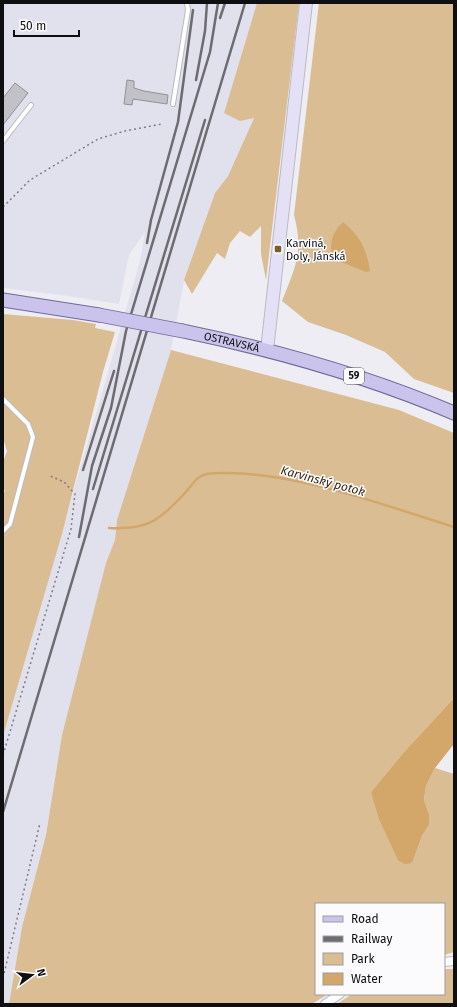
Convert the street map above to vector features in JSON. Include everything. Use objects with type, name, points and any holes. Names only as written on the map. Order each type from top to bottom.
[{"type":"main road","name":"OSTRAVSKÁ","points":[[3,300],[99,314],[267,350],[377,384],[454,413]]},
{"type":"street","points":[[267,350],[306,3]]},
{"type":"street","points":[[325,1004],[338,995]]},
{"type":"lane","points":[[173,104],[188,10],[187,3]]},
{"type":"lane","points":[[3,141],[31,105]]},
{"type":"lane","points":[[3,399],[28,424],[33,436],[10,524],[3,531]]},
{"type":"path","points":[[3,207],[30,180],[98,139],[124,131],[162,124]]},
{"type":"path","points":[[3,755],[70,529],[75,494],[64,482],[48,475]]},
{"type":"path","points":[[3,978],[40,824]]},
{"type":"shaded area","points":[[3,3],[257,3],[224,113],[254,117],[228,176],[215,193],[184,280],[171,350],[117,520],[115,540],[62,735],[46,835],[22,927],[9,1004],[3,1004],[3,736],[140,261],[145,232],[129,255],[119,304],[3,288]]},
{"type":"green space","points":[[257,3],[299,3],[266,280],[261,254],[261,226],[250,237],[240,231],[230,243],[225,259],[217,253],[192,294],[184,280],[215,193],[228,176],[254,118],[240,121],[224,113]]},
{"type":"green space","points":[[319,3],[454,3],[454,393],[414,379],[385,352],[346,335],[308,322],[282,301],[297,260],[298,239],[294,215]]},
{"type":"green space","points":[[3,314],[73,320],[96,324],[95,328],[115,332],[103,372],[62,534],[3,736],[3,497],[5,490],[3,489],[3,462],[7,451],[3,438]]},
{"type":"green space","points":[[171,350],[399,410],[454,433],[454,698],[404,752],[371,792],[406,864],[413,861],[422,836],[429,825],[429,814],[424,800],[426,786],[435,768],[454,774],[454,952],[445,955],[445,903],[315,903],[315,995],[326,995],[312,1004],[9,1004],[22,927],[46,835],[62,735],[106,563],[115,540],[117,520]]},
{"type":"green space","points":[[445,969],[454,969],[454,1004],[337,1004],[350,995],[445,995]]},
{"type":"water","points":[[343,222],[349,227],[362,244],[367,256],[370,271],[366,272],[341,262],[332,256],[331,246],[334,233]]},
{"type":"water","points":[[454,698],[454,744],[435,768],[426,786],[424,800],[429,814],[429,825],[422,836],[413,861],[410,864],[401,863],[398,860],[379,819],[371,792],[404,752]]},
{"type":"building","points":[[127,80],[134,81],[134,88],[168,95],[167,104],[133,99],[132,105],[124,104]]},
{"type":"building","points":[[15,83],[28,93],[3,125],[3,98]]},
{"type":"waterway","name":"Karvinský potok","points":[[109,528],[133,527],[151,522],[167,511],[199,477],[217,473],[256,475],[313,485],[342,492],[454,527]]},
{"type":"railway","points":[[196,80],[205,31],[207,3]]},
{"type":"railway","points":[[79,537],[92,466],[111,408],[126,331],[210,52],[218,3]]},
{"type":"railway","points":[[220,18],[225,3]]},
{"type":"railway","points":[[3,812],[245,3]]},
{"type":"railway","points":[[147,243],[151,220],[178,122],[193,10]]},
{"type":"railway","points":[[93,489],[205,120]]},
{"type":"railway","points":[[83,470],[114,371]]},
{"type":"place","name":"Karviná, Doly, Jánská","points":[[278,249]]}]
